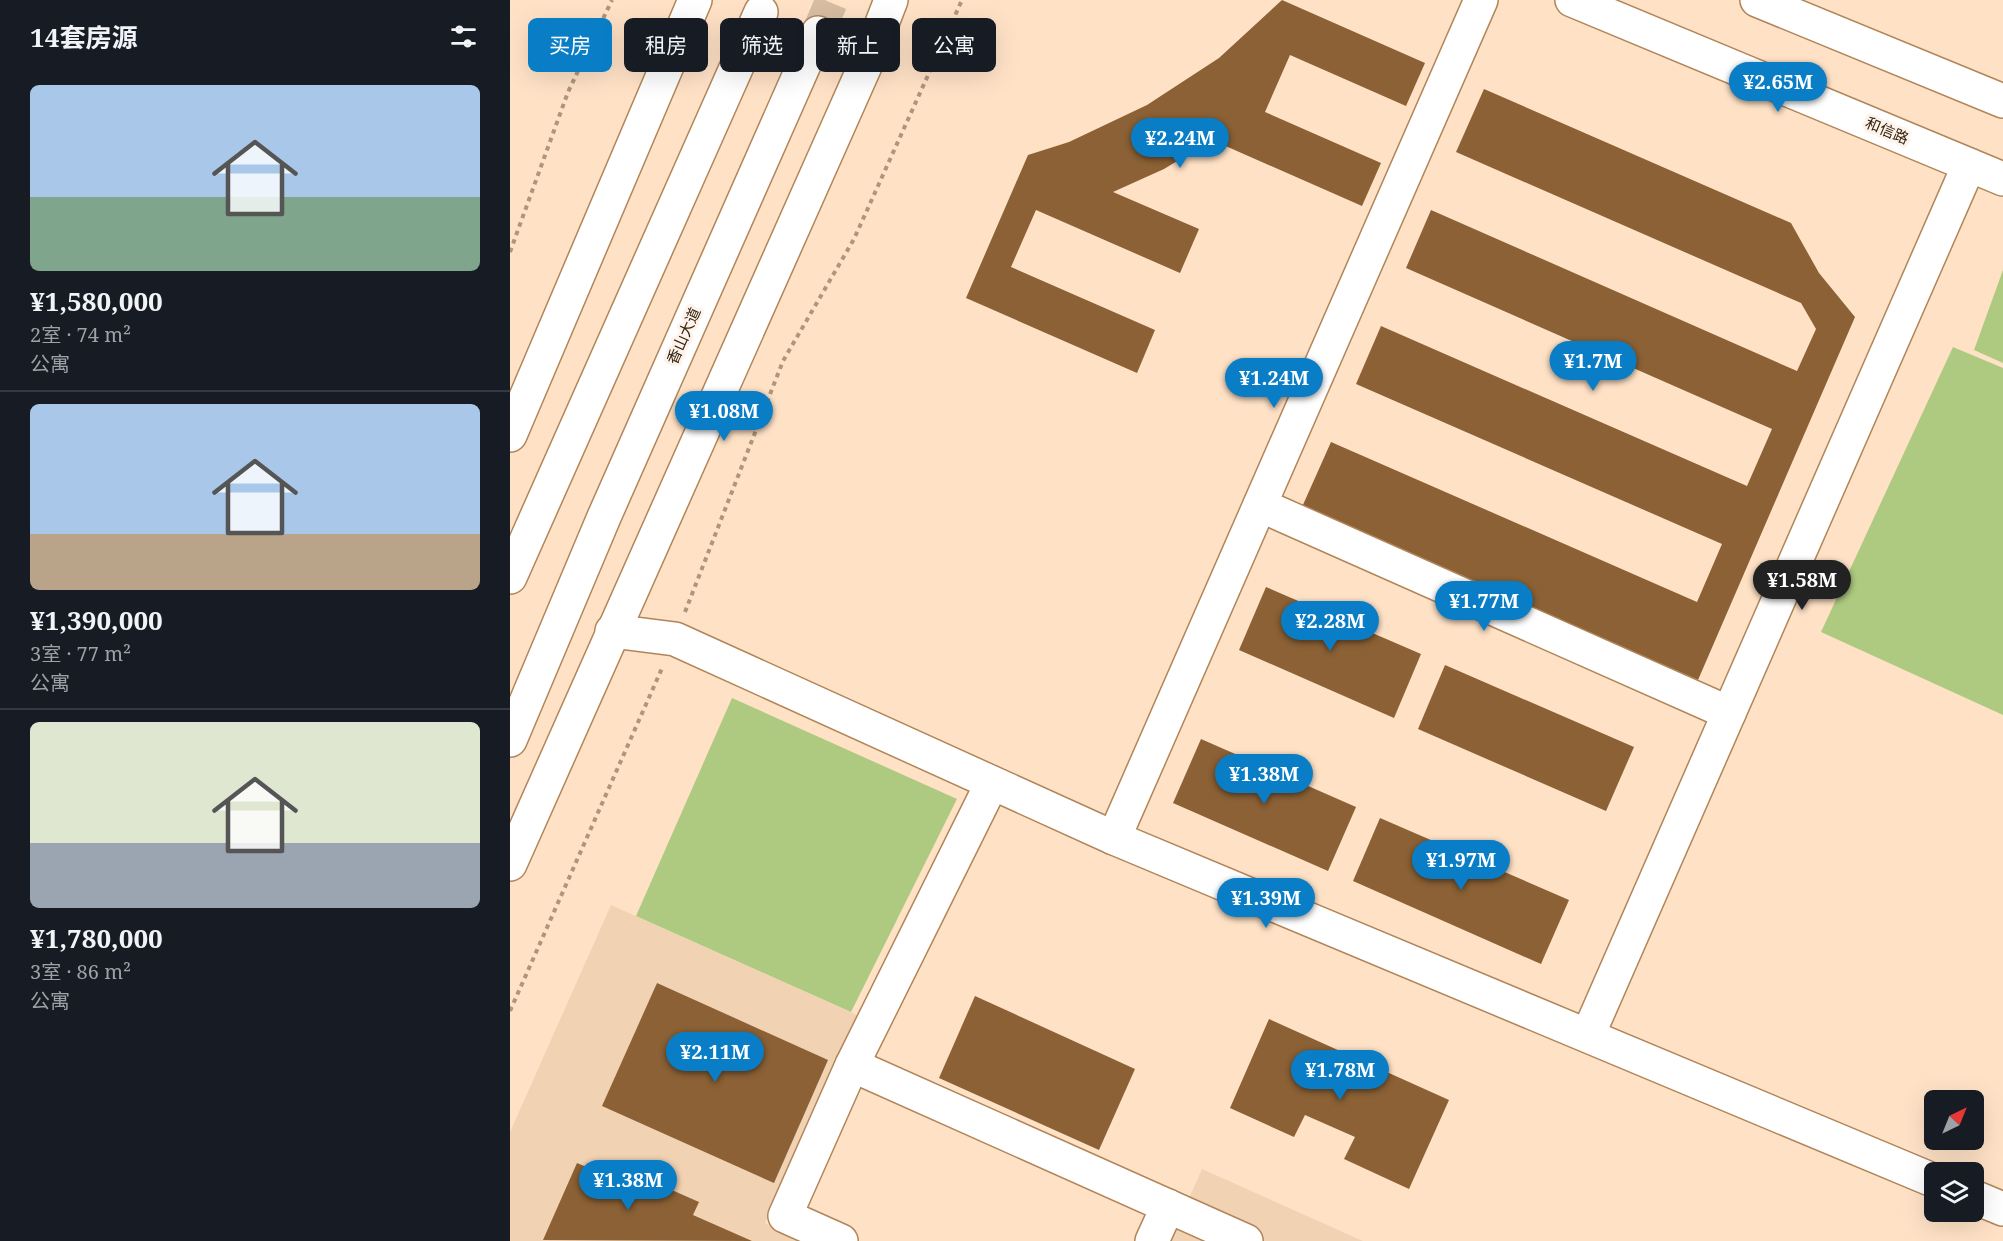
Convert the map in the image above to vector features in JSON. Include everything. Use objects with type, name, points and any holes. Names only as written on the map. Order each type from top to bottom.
[{"type":"main road","points":[[510,435],[695,0]]},
{"type":"main road","points":[[873,18],[875,0]]},
{"type":"main road","points":[[884,18],[891,0]]},
{"type":"main road","points":[[1114,838],[1481,0]]},
{"type":"main road","name":"和信路","points":[[1572,0],[2003,179]]},
{"type":"main road","points":[[1757,0],[2003,101]]},
{"type":"main road","points":[[510,577],[762,12]]},
{"type":"main road","name":"香山大道","points":[[510,740],[604,517],[816,38]]},
{"type":"main road","points":[[510,864],[862,72]]},
{"type":"main road","points":[[1588,1035],[1969,165]]},
{"type":"main road","points":[[1260,505],[1729,713]]},
{"type":"main road","points":[[612,631],[675,639],[1114,838],[1924,1176]]},
{"type":"main road","points":[[510,806],[578,709]]},
{"type":"main road","points":[[841,1241],[785,1216],[852,1065],[992,783]]},
{"type":"main road","points":[[852,1065],[1246,1241]]},
{"type":"main road","points":[[1984,1201],[2003,1209]]},
{"type":"main road","points":[[1152,1241],[1168,1206]]},
{"type":"path","points":[[510,252],[568,92],[612,0]]},
{"type":"path","points":[[510,1011],[675,639],[783,362],[854,239],[962,0]]},
{"type":"shaded area","points":[[611,905],[857,1015],[765,1223],[803,1241],[510,1241],[510,1132]]},
{"type":"shaded area","points":[[1202,1169],[1363,1241],[1170,1241]]},
{"type":"green space","points":[[2003,270],[2003,363],[1974,350]]},
{"type":"green space","points":[[1953,347],[2003,368],[2003,715],[1821,632]]},
{"type":"green space","points":[[732,698],[957,799],[851,1012],[636,916]]},
{"type":"building","points":[[1282,0],[1425,63],[1406,106],[1290,55],[1265,112],[1381,163],[1362,206],[1212,140],[1164,169],[1113,192],[1199,229],[1180,273],[1036,210],[1011,267],[1155,330],[1137,373],[966,298],[1028,155],[1069,142],[1147,105],[1219,58]]},
{"type":"building","points":[[1484,89],[1791,223],[1819,273],[1855,317],[1698,680],[1302,507],[1331,442],[1697,602],[1722,544],[1356,384],[1381,326],[1747,486],[1772,429],[1406,268],[1431,210],[1797,371],[1816,329],[1801,303],[1456,152]]},
{"type":"building","points":[[1266,587],[1421,654],[1394,718],[1239,650]]},
{"type":"building","points":[[1445,665],[1634,747],[1606,811],[1418,729]]},
{"type":"building","points":[[1201,739],[1356,807],[1328,871],[1173,803]]},
{"type":"building","points":[[1380,818],[1569,900],[1541,964],[1353,881]]},
{"type":"building","points":[[657,983],[828,1060],[774,1183],[602,1106]]},
{"type":"building","points":[[975,996],[1135,1069],[1099,1150],[939,1078]]},
{"type":"building","points":[[1269,1019],[1449,1100],[1409,1189],[1344,1159],[1355,1137],[1305,1115],[1294,1137],[1230,1108]]},
{"type":"building","points":[[577,1163],[610,1177],[615,1165],[699,1202],[693,1215],[752,1241],[543,1240]]},
{"type":"tunnel","points":[[824,18],[832,0]]}]
